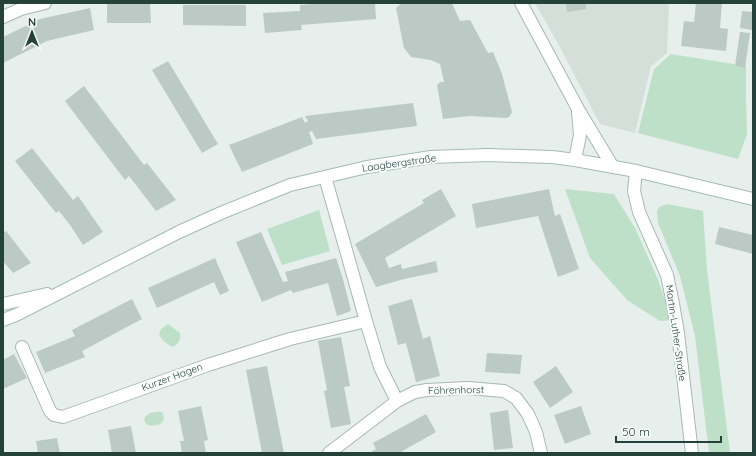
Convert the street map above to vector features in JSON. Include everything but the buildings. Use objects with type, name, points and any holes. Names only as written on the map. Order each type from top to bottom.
[{"type":"street","points":[[3,17],[21,9],[45,3]]},
{"type":"street","points":[[521,3],[578,109],[613,167]]},
{"type":"street","points":[[575,160],[580,135],[578,109]]},
{"type":"street","name":"Laagbergstraße","points":[[3,320],[16,315],[179,232],[221,213],[290,185],[367,167],[431,157],[488,154],[552,157],[636,171],[753,199]]},
{"type":"street","name":"Martin-Luther-Straße","points":[[636,171],[634,191],[639,212],[667,275],[678,333],[692,453]]},
{"type":"street","points":[[325,177],[380,367],[397,401]]},
{"type":"street","name":"Laagbergstraße","points":[[3,304],[65,289]]},
{"type":"street","name":"Kurzer Hagen","points":[[22,347],[50,411],[54,415],[64,417],[215,362],[290,339],[366,321]]},
{"type":"street","name":"Föhrenhorst","points":[[329,453],[397,401],[415,392],[468,388],[504,391],[516,398],[528,414],[536,432],[541,453]]},
{"type":"shaded area","points":[[535,3],[669,3],[667,53],[651,66],[635,133],[600,124]]},
{"type":"green space","points":[[671,54],[746,66],[747,134],[738,159],[638,133],[654,69]]},
{"type":"green space","points":[[565,189],[614,194],[635,228],[657,277],[672,320],[660,321],[627,300],[590,258]]},
{"type":"green space","points":[[667,204],[703,211],[707,270],[730,453],[709,453],[695,336],[680,276],[658,223],[657,212],[659,207]]},
{"type":"green space","points":[[319,210],[330,251],[282,265],[267,229]]},
{"type":"green space","points":[[168,324],[180,333],[179,341],[173,347],[165,342],[159,334],[161,329]]},
{"type":"green space","points":[[162,412],[164,420],[160,424],[153,426],[146,424],[144,419],[146,416],[150,413]]}]
